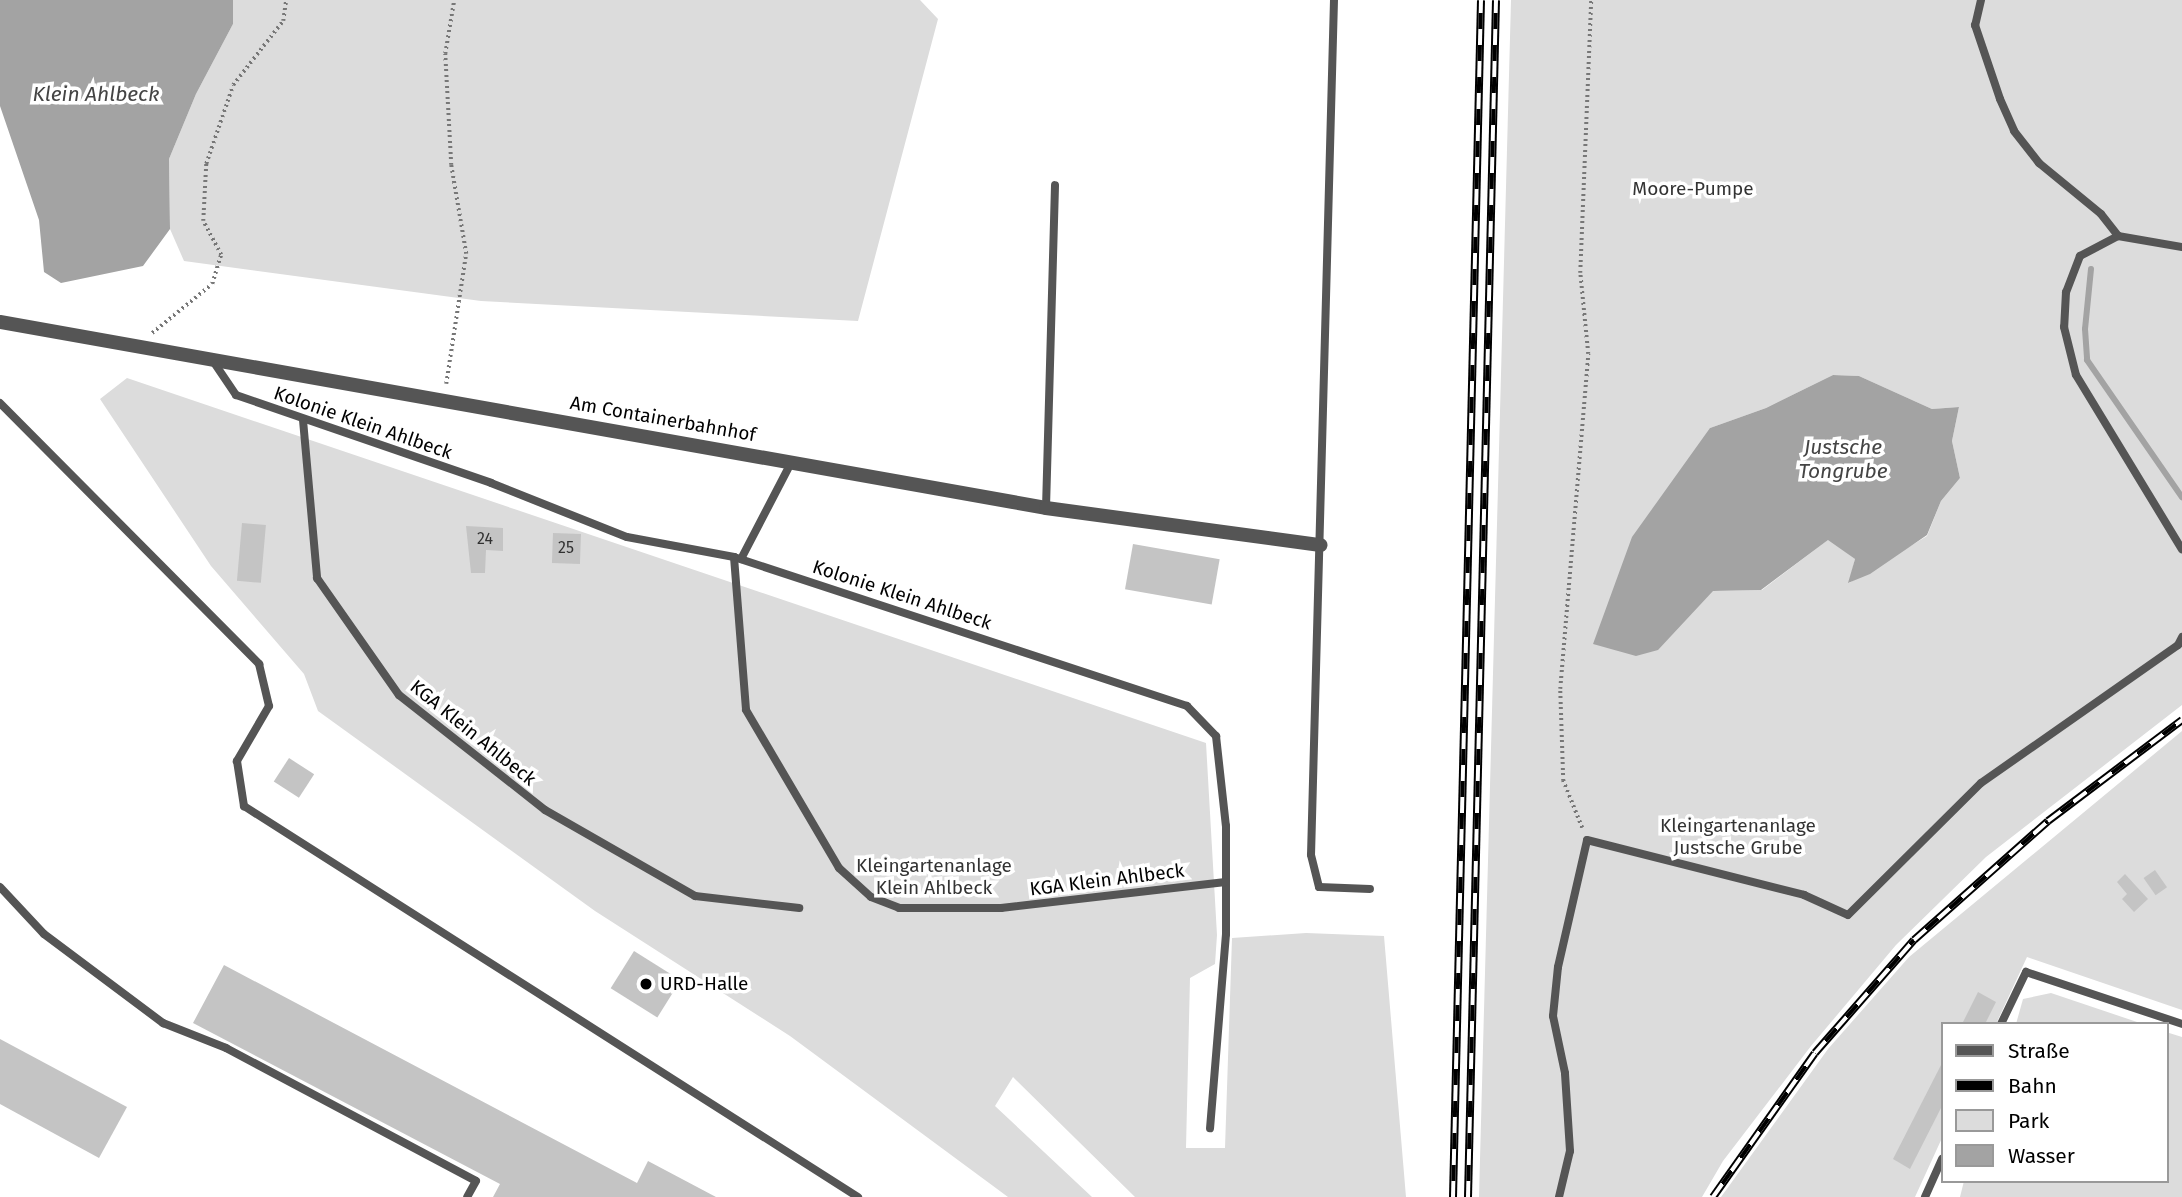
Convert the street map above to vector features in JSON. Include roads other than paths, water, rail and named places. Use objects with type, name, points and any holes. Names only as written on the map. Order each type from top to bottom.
[{"type":"street","name":"Am Containerbahnhof","points":[[0,322],[1046,508],[1321,545]]},
{"type":"lane","points":[[1334,0],[1311,855],[1319,887],[1370,888]]},
{"type":"lane","points":[[1981,0],[1975,25],[2014,131],[2039,163],[2101,214],[2118,236]]},
{"type":"lane","points":[[1046,508],[1055,185]]},
{"type":"lane","points":[[2182,247],[2118,236],[2080,256],[2066,292],[2064,327],[2076,375],[2182,550]]},
{"type":"lane","name":"Kolonie Klein Ahlbeck","points":[[211,359],[236,395],[491,483],[627,537],[738,558],[1188,706],[1216,736],[1226,826],[1226,882],[1210,1128]]},
{"type":"lane","points":[[0,402],[259,664],[269,706],[237,761],[243,806],[858,1197]]},
{"type":"lane","name":"KGA Klein Ahlbeck","points":[[303,420],[317,578],[399,695],[545,810],[695,896],[799,908]]},
{"type":"lane","points":[[738,558],[792,461]]},
{"type":"lane","name":"KGA Klein Ahlbeck","points":[[738,558],[746,710],[839,868],[871,897],[899,908],[1000,908],[1226,882]]},
{"type":"lane","points":[[1559,1197],[1570,1151],[1565,1073],[1553,1016],[1558,967],[1587,840],[1804,895],[1848,915],[1981,782],[2178,645],[2182,637]]},
{"type":"lane","points":[[0,887],[44,934],[163,1023],[226,1048],[476,1181],[467,1197]]},
{"type":"lane","points":[[2002,1022],[2026,972],[2182,1024]]},
{"type":"lane","points":[[1925,1197],[1940,1163]]},
{"type":"water","name":"Klein Ahlbeck","points":[[0,0],[233,0],[233,24],[196,94],[169,159],[170,229],[143,266],[61,283],[44,272],[39,220],[0,106]]},
{"type":"water","name":"Justsche Tongrube","points":[[1833,375],[1859,376],[1932,409],[1959,407],[1952,441],[1960,478],[1941,501],[1927,535],[1870,574],[1848,583],[1855,559],[1828,540],[1761,590],[1713,591],[1658,650],[1636,656],[1593,644],[1632,537],[1710,428],[1766,408]]},
{"type":"waterway","points":[[2091,269],[2085,329],[2087,360],[2182,497]]},
{"type":"railway","points":[[1453,1197],[1481,0]]},
{"type":"railway","points":[[1468,1197],[1496,0]]},
{"type":"railway","points":[[1713,1197],[1815,1053],[1914,940],[2048,821],[2182,720]]},
{"type":"place","name":"URD-Halle","points":[[646,984]]},
{"type":"park label","name":"Moore-Pumpe","points":[[1693,189]]},
{"type":"park label","name":"Kleingartenanlage Justsche Grube","points":[[1738,837]]},
{"type":"park label","name":"Kleingartenanlage Klein Ahlbeck","points":[[934,877]]}]
